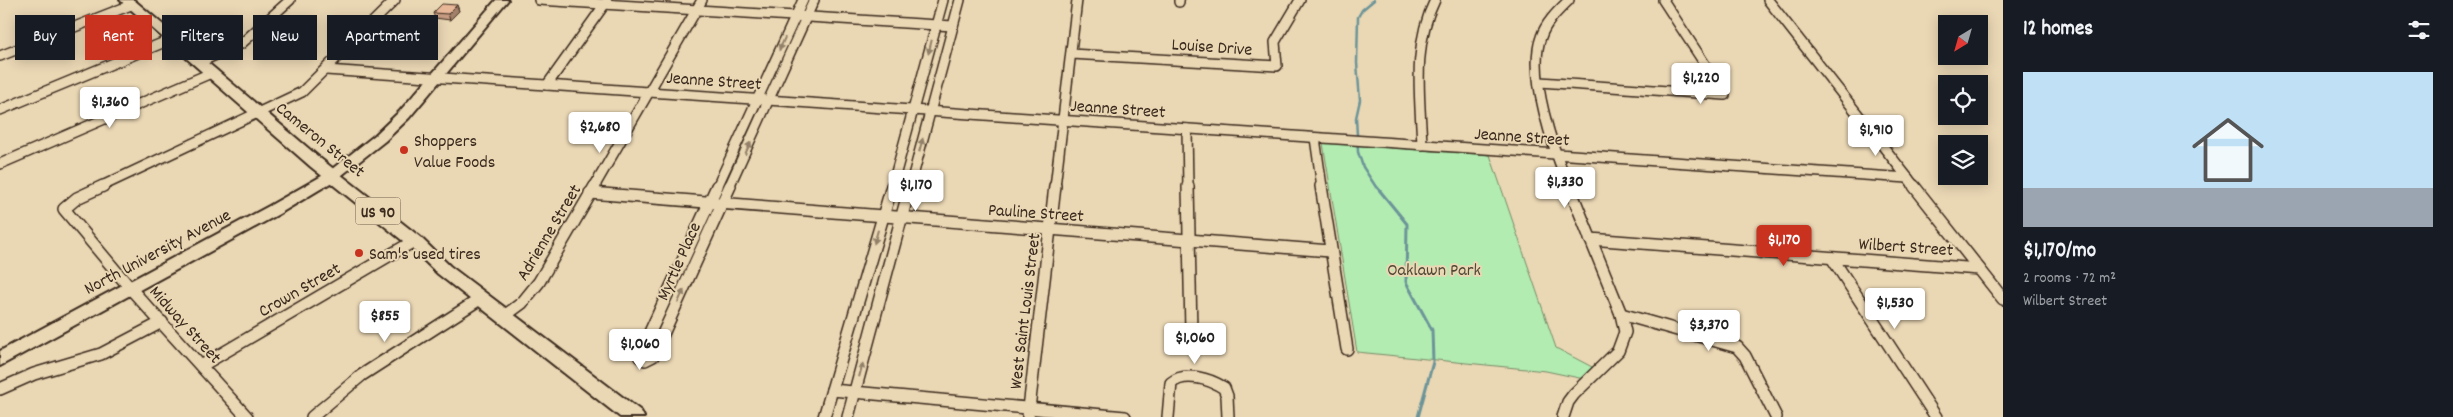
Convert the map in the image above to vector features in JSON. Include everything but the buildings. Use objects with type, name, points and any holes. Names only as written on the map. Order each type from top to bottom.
[{"type":"main road","name":"North University Avenue","points":[[0,359],[289,202],[332,176],[387,132],[502,0]]},
{"type":"main road","name":"Cameron Street","points":[[128,2],[162,31]]},
{"type":"main road","name":"Cameron Street","points":[[198,60],[332,176],[414,241],[444,270],[634,417]]},
{"type":"street","points":[[0,164],[206,67],[241,44],[290,0]]},
{"type":"street","points":[[258,113],[302,92],[395,0]]},
{"type":"street","points":[[539,0],[606,2],[696,10],[953,26]]},
{"type":"street","name":"Adrienne Street","points":[[503,316],[522,303],[539,282],[651,92],[702,0]]},
{"type":"street","name":"Myrtle Place","points":[[803,0],[640,354],[640,357],[645,360],[653,356],[814,0]]},
{"type":"street","points":[[824,417],[914,111],[943,0]]},
{"type":"street","points":[[848,417],[960,0]]},
{"type":"street","name":"West Saint Louis Street","points":[[1029,412],[1077,0]]},
{"type":"street","name":"Louise Drive","points":[[1071,54],[1277,66],[1275,42],[1300,0]]},
{"type":"street","points":[[1422,145],[1420,39],[1424,23],[1435,0]]},
{"type":"street","points":[[1563,417],[1568,402],[1574,394],[1618,351],[1625,332],[1621,314],[1548,136],[1536,53],[1541,34],[1552,16],[1569,0]]},
{"type":"street","points":[[1540,82],[1725,95],[1663,0]]},
{"type":"street","points":[[1768,0],[2003,299]]},
{"type":"street","points":[[0,56],[128,2]]},
{"type":"street","points":[[547,85],[606,2]]},
{"type":"street","points":[[0,110],[162,43]]},
{"type":"street","name":"Jeanne Street","points":[[326,70],[1908,178]]},
{"type":"street","name":"Midway Street","points":[[247,417],[130,288],[66,212],[65,207],[77,198],[258,113]]},
{"type":"street","points":[[1187,129],[1191,331]]},
{"type":"street","points":[[1315,138],[1330,251],[1347,349]]},
{"type":"street","name":"Pauline Street","points":[[590,193],[1330,251]]},
{"type":"street","name":"Wilbert Street","points":[[1590,239],[1979,268]]},
{"type":"street","name":"Crown Street","points":[[201,366],[414,241]]},
{"type":"street","points":[[1832,258],[1936,417]]},
{"type":"street","points":[[312,417],[362,375],[480,299]]},
{"type":"street","points":[[1621,314],[1737,348],[1745,356],[1776,417]]},
{"type":"street","points":[[0,389],[30,374],[91,358],[111,350],[162,322]]},
{"type":"street","points":[[1168,417],[1171,383],[1176,378],[1181,377],[1214,381],[1224,388],[1227,396],[1228,417]]},
{"type":"street","points":[[832,390],[1029,412],[1125,417]]},
{"type":"green space","name":"Oaklawn Park","points":[[1323,143],[1490,155],[1556,348],[1592,367],[1584,379],[1546,371],[1357,352]]},
{"type":"waterway","points":[[1374,0],[1362,10],[1358,17],[1357,63],[1360,100],[1356,118],[1358,152],[1363,167],[1376,187]]},
{"type":"waterway","points":[[1376,186],[1407,224],[1406,282],[1432,330],[1433,362],[1418,417]]},
{"type":"place","name":"Shoppers Value Foods","points":[[404,150]]},
{"type":"place","name":"Sam's used tires","points":[[359,253]]}]
